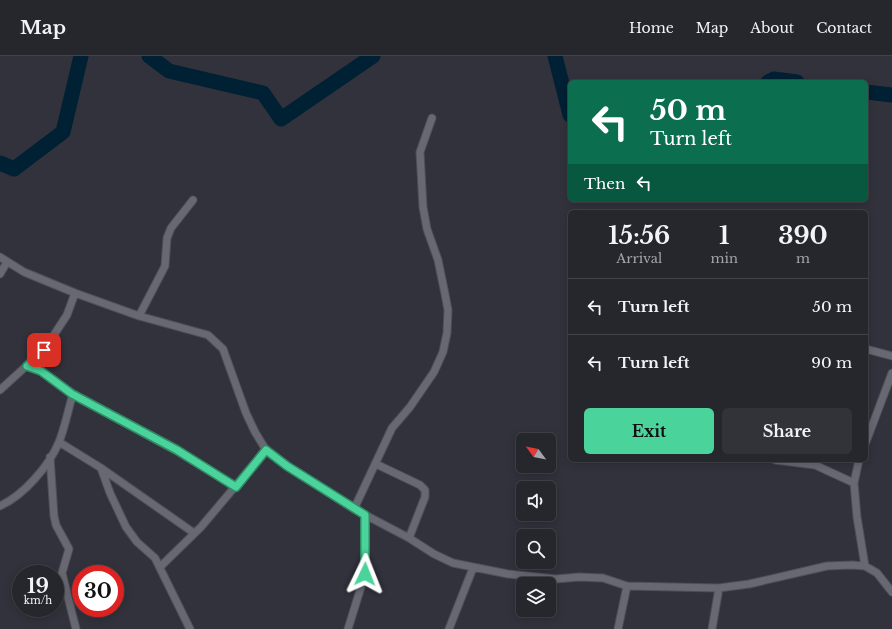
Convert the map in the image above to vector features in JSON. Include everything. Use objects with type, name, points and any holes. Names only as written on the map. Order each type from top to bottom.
[{"type":"street","points":[[354,509],[392,428],[410,407],[434,372],[443,352],[447,334],[448,310],[445,294],[438,260],[427,229],[423,207],[420,152],[432,118]]},
{"type":"street","points":[[139,316],[165,266],[167,238],[171,228],[193,200]]},
{"type":"street","points":[[0,257],[6,262],[42,281],[139,316],[208,335],[223,349],[252,426],[266,450],[287,466],[354,509],[409,538],[434,554],[454,563],[473,568],[556,579],[603,578],[627,586],[719,588],[749,584],[827,566],[865,566],[877,573],[892,592]]},
{"type":"street","points":[[0,274],[6,262]]},
{"type":"street","points":[[0,390],[44,350],[67,315],[76,293]]},
{"type":"street","points":[[868,350],[892,356]]},
{"type":"street","points":[[27,366],[41,371],[72,394],[177,450],[236,487]]},
{"type":"street","points":[[868,437],[892,373]]},
{"type":"street","points":[[0,506],[11,501],[22,493],[50,457],[59,442],[72,394]]},
{"type":"street","points":[[59,442],[101,468],[194,533]]},
{"type":"street","points":[[160,567],[194,533],[236,487],[266,450]]},
{"type":"street","points":[[50,457],[54,516],[56,525],[69,549],[62,573],[76,629]]},
{"type":"street","points":[[791,462],[815,465],[854,483]]},
{"type":"street","points":[[859,462],[854,483],[857,516],[865,566]]},
{"type":"street","points":[[376,464],[420,485],[425,490],[425,497],[409,538]]},
{"type":"street","points":[[101,468],[110,493],[126,527],[137,542],[155,558],[190,629]]},
{"type":"street","points":[[348,629],[365,574],[365,515]]},
{"type":"street","points":[[449,629],[473,568]]},
{"type":"street","points":[[618,629],[627,586]]},
{"type":"street","points":[[712,629],[719,588]]},
{"type":"waterway","points":[[0,163],[14,169],[63,132],[81,56]]},
{"type":"waterway","points":[[149,56],[169,71],[263,93],[281,119],[373,56]]},
{"type":"waterway","points":[[555,56],[568,107]]},
{"type":"waterway","points":[[772,80],[782,80]]},
{"type":"waterway","points":[[868,92],[892,95]]},
{"type":"route","points":[[44,350],[27,366],[41,371],[72,394],[177,450],[236,487],[266,450],[287,466],[365,515],[365,574]]}]
